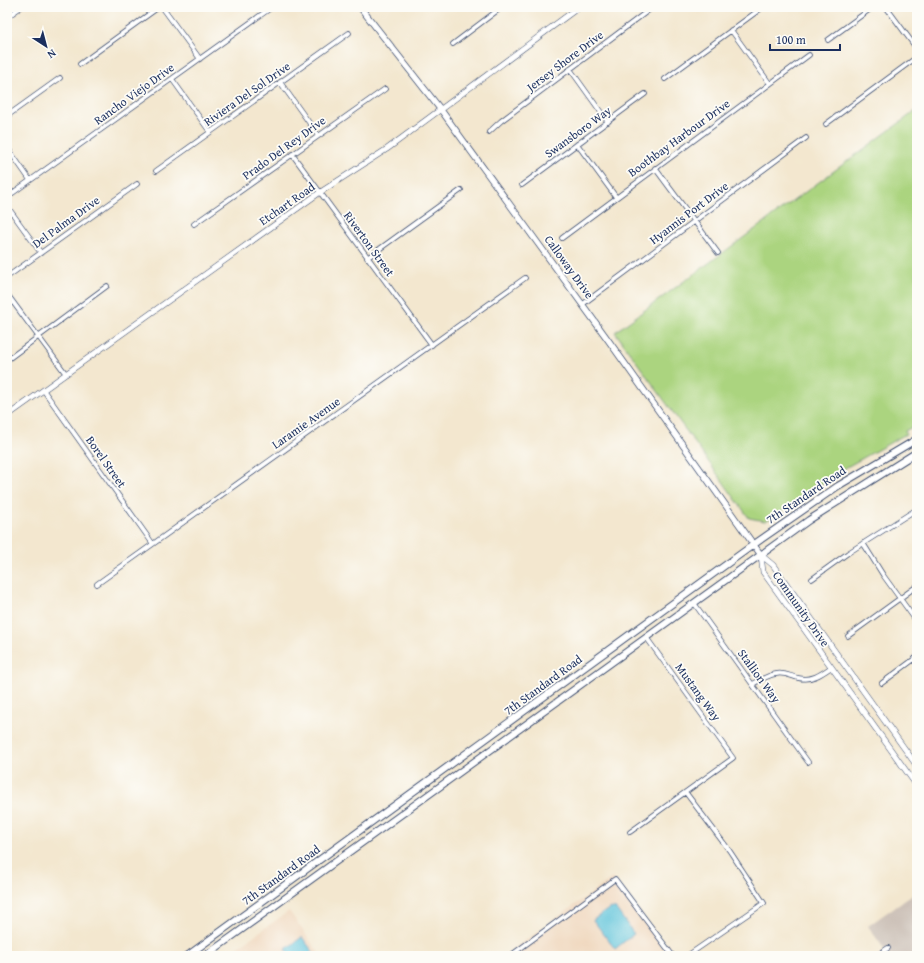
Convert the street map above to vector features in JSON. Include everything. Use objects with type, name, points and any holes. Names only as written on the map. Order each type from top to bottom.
[{"type":"main road","name":"Calloway Drive","points":[[360,7],[441,110],[583,304],[760,555]]},
{"type":"main road","name":"7th Standard Road","points":[[187,956],[754,545],[838,486],[917,439]]},
{"type":"main road","name":"7th Standard Road","points":[[205,956],[760,555],[842,497],[917,452]]},
{"type":"street","points":[[7,17],[20,7]]},
{"type":"street","points":[[80,64],[159,7]]},
{"type":"street","points":[[162,7],[200,59]]},
{"type":"street","name":"Rancho Viejo Drive","points":[[7,197],[272,7]]},
{"type":"street","points":[[452,44],[502,7]]},
{"type":"street","name":"Etchart Road","points":[[7,416],[319,193],[387,149],[579,7]]},
{"type":"street","name":"Jersey Shore Drive","points":[[489,132],[501,121],[652,7]]},
{"type":"street","points":[[665,79],[763,7]]},
{"type":"street","points":[[828,40],[873,7]]},
{"type":"street","points":[[886,7],[917,49]]},
{"type":"street","points":[[731,30],[770,84]]},
{"type":"street","name":"Riviera Del Sol Drive","points":[[156,171],[349,34]]},
{"type":"street","name":"Boothbay Harbour Drive","points":[[562,238],[809,55]]},
{"type":"street","points":[[826,124],[917,57]]},
{"type":"street","points":[[570,69],[608,122]]},
{"type":"street","points":[[7,116],[60,78]]},
{"type":"street","points":[[172,79],[210,132]]},
{"type":"street","points":[[280,82],[318,135]]},
{"type":"street","name":"Prado Del Rey Drive","points":[[194,224],[385,89]]},
{"type":"street","name":"Swansboro Way","points":[[522,185],[645,94]]},
{"type":"street","name":"Hyannis Port Drive","points":[[583,304],[806,138]]},
{"type":"street","points":[[577,144],[616,197]]},
{"type":"street","points":[[7,147],[30,180]]},
{"type":"street","name":"Riverton Street","points":[[292,154],[319,193],[432,345]]},
{"type":"street","points":[[656,168],[718,253]]},
{"type":"street","name":"Del Palma Drive","points":[[7,277],[137,184]]},
{"type":"street","points":[[367,258],[461,190]]},
{"type":"street","points":[[7,206],[40,253]]},
{"type":"street","name":"Laramie Avenue","points":[[97,584],[525,278]]},
{"type":"street","points":[[7,360],[107,286]]},
{"type":"street","points":[[7,294],[66,374]]},
{"type":"street","name":"Borel Street","points":[[44,391],[153,544]]},
{"type":"street","points":[[812,580],[863,543],[917,509]]},
{"type":"street","points":[[863,543],[917,622]]},
{"type":"street","name":"Community Drive","points":[[760,555],[763,572],[830,668],[917,786]]},
{"type":"street","name":"Community Drive","points":[[760,555],[773,565],[917,766]]},
{"type":"street","points":[[848,636],[917,586]]},
{"type":"street","name":"Stallion Way","points":[[694,603],[808,762]]},
{"type":"street","name":"Mustang Way","points":[[646,637],[733,758],[686,793]]},
{"type":"street","points":[[882,683],[917,657]]},
{"type":"street","points":[[753,684],[764,677],[776,674],[787,674],[798,678],[814,678],[830,668]]},
{"type":"street","points":[[630,832],[686,793],[729,850],[764,903],[687,956]]},
{"type":"street","points":[[510,956],[615,879],[673,956]]},
{"type":"street","points":[[876,956],[888,948]]},
{"type":"shaded area","points":[[612,878],[669,956],[504,956]]},
{"type":"shaded area","points":[[917,891],[917,956],[889,956],[868,926]]},
{"type":"shaded area","points":[[289,911],[321,956],[229,956],[228,954]]},
{"type":"green space","points":[[917,110],[917,427],[915,429],[912,427],[905,431],[906,434],[845,468],[773,517],[765,521],[749,518],[615,332]]},
{"type":"water","points":[[610,908],[616,909],[634,934],[615,949],[593,920]]},
{"type":"water","points":[[302,937],[316,956],[291,956],[286,949]]}]
